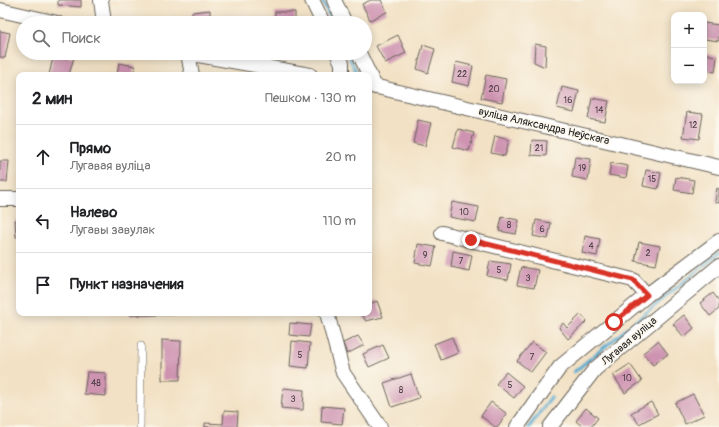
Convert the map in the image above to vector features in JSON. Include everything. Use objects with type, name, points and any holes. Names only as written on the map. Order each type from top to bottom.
[{"type":"street","points":[[101,0],[103,16]]},
{"type":"street","points":[[312,0],[320,16]]},
{"type":"street","points":[[334,0],[342,16]]},
{"type":"street","points":[[0,10],[26,16]]},
{"type":"street","points":[[189,60],[191,72]]},
{"type":"street","points":[[227,60],[293,72]]},
{"type":"street","points":[[340,60],[342,72]]},
{"type":"street","points":[[362,60],[366,72]]},
{"type":"street","name":"вуліца Аляксандра Неўскага","points":[[372,86],[719,167]]},
{"type":"street","points":[[0,199],[16,199]]},
{"type":"street","points":[[442,233],[633,280],[647,295]]},
{"type":"street","points":[[517,427],[560,367],[647,295],[719,241]]},
{"type":"street","name":"Лугавая вуліца","points":[[550,427],[595,369],[719,266]]},
{"type":"street","points":[[328,316],[343,373],[380,427]]},
{"type":"lane","points":[[140,427],[141,346]]},
{"type":"building","points":[[58,0],[81,0],[81,7],[58,5]]},
{"type":"building","points":[[371,0],[381,0],[387,12],[372,19],[372,16],[368,16],[362,4]]},
{"type":"building","points":[[210,10],[210,16],[192,16],[192,12]]},
{"type":"building","points":[[275,12],[295,12],[295,16],[275,16]]},
{"type":"building","points":[[707,23],[719,25],[719,41],[707,39]]},
{"type":"building","points":[[0,31],[10,33],[5,58],[0,57]]},
{"type":"building","points":[[398,35],[406,53],[385,63],[376,46]]},
{"type":"building","points":[[535,44],[546,46],[545,67],[534,62]]},
{"type":"building","points":[[423,45],[435,49],[428,73],[417,69]]},
{"type":"building","points":[[707,54],[717,57],[715,72],[707,70]]},
{"type":"building","points":[[52,60],[73,60],[70,72],[50,72]]},
{"type":"building","points":[[456,62],[473,66],[469,86],[452,82]]},
{"type":"building","points":[[119,63],[135,66],[134,72],[118,72]]},
{"type":"building","points":[[486,75],[506,79],[502,102],[481,98]]},
{"type":"building","points":[[562,87],[579,91],[574,112],[557,108]]},
{"type":"building","points":[[592,98],[609,101],[605,122],[588,119]]},
{"type":"building","points":[[687,112],[703,114],[699,139],[683,137]]},
{"type":"building","points":[[418,120],[431,123],[425,146],[413,143]]},
{"type":"building","points":[[458,129],[474,133],[469,151],[453,147]]},
{"type":"building","points":[[495,136],[509,140],[505,156],[491,153]]},
{"type":"building","points":[[532,140],[547,141],[546,156],[531,155]]},
{"type":"building","points":[[575,157],[591,159],[588,180],[572,177]]},
{"type":"building","points":[[0,161],[9,161],[7,182],[0,182]]},
{"type":"building","points":[[611,163],[628,166],[626,178],[609,175]]},
{"type":"building","points":[[646,170],[661,173],[658,189],[643,186]]},
{"type":"building","points":[[676,177],[694,180],[692,193],[674,190]]},
{"type":"building","points":[[717,188],[719,189],[719,203],[715,202]]},
{"type":"building","points":[[452,202],[479,207],[476,222],[449,217]]},
{"type":"building","points":[[502,217],[519,220],[516,234],[499,231]]},
{"type":"building","points":[[536,220],[551,223],[548,239],[533,236]]},
{"type":"building","points":[[585,236],[600,239],[597,256],[582,253]]},
{"type":"building","points":[[639,242],[660,246],[656,265],[635,261]]},
{"type":"building","points":[[418,244],[436,247],[432,266],[415,263]]},
{"type":"building","points":[[453,251],[472,255],[469,271],[451,267]]},
{"type":"building","points":[[490,261],[511,264],[508,280],[487,276]]},
{"type":"building","points":[[521,267],[538,270],[534,288],[517,285]]},
{"type":"building","points":[[713,293],[719,301],[719,309],[710,316],[700,303]]},
{"type":"building","points":[[377,301],[383,317],[366,321],[363,316],[372,316],[372,303]]},
{"type":"building","points":[[581,314],[587,321],[568,339],[559,328],[563,323],[567,328]]},
{"type":"building","points":[[684,315],[694,328],[684,337],[673,324]]},
{"type":"building","points":[[290,323],[311,325],[309,337],[289,335]]},
{"type":"building","points":[[358,336],[364,345],[347,354],[343,343]]},
{"type":"building","points":[[452,337],[458,353],[441,360],[434,344]]},
{"type":"building","points":[[162,340],[181,341],[180,380],[162,380]]},
{"type":"building","points":[[292,341],[310,343],[308,368],[290,366]]},
{"type":"building","points":[[658,341],[668,354],[653,365],[643,353]]},
{"type":"building","points":[[532,342],[546,352],[531,372],[517,361]]},
{"type":"building","points":[[383,345],[389,358],[369,367],[363,354]]},
{"type":"building","points":[[630,364],[642,381],[625,393],[613,375]]},
{"type":"building","points":[[87,372],[106,373],[106,396],[84,394]]},
{"type":"building","points":[[506,372],[523,386],[514,398],[496,384]]},
{"type":"building","points":[[411,374],[419,398],[392,407],[384,383]]},
{"type":"building","points":[[283,388],[304,390],[303,410],[281,408]]},
{"type":"building","points":[[693,394],[704,415],[685,424],[675,403]]},
{"type":"building","points":[[491,402],[507,414],[497,427],[481,416]]},
{"type":"building","points":[[651,402],[658,414],[639,424],[631,413]]},
{"type":"building","points":[[322,406],[344,408],[342,424],[321,422]]},
{"type":"building","points":[[586,408],[598,418],[591,427],[583,427],[576,421]]},
{"type":"building","points":[[224,411],[238,412],[237,427],[205,427],[205,423],[223,424]]},
{"type":"waterway","points":[[322,0],[330,16]]},
{"type":"waterway","points":[[350,60],[356,72]]},
{"type":"waterway","points":[[574,372],[719,253]]},
{"type":"waterway","points":[[529,427],[551,397]]},
{"type":"route","points":[[471,240],[633,280],[647,295],[614,322]]}]
